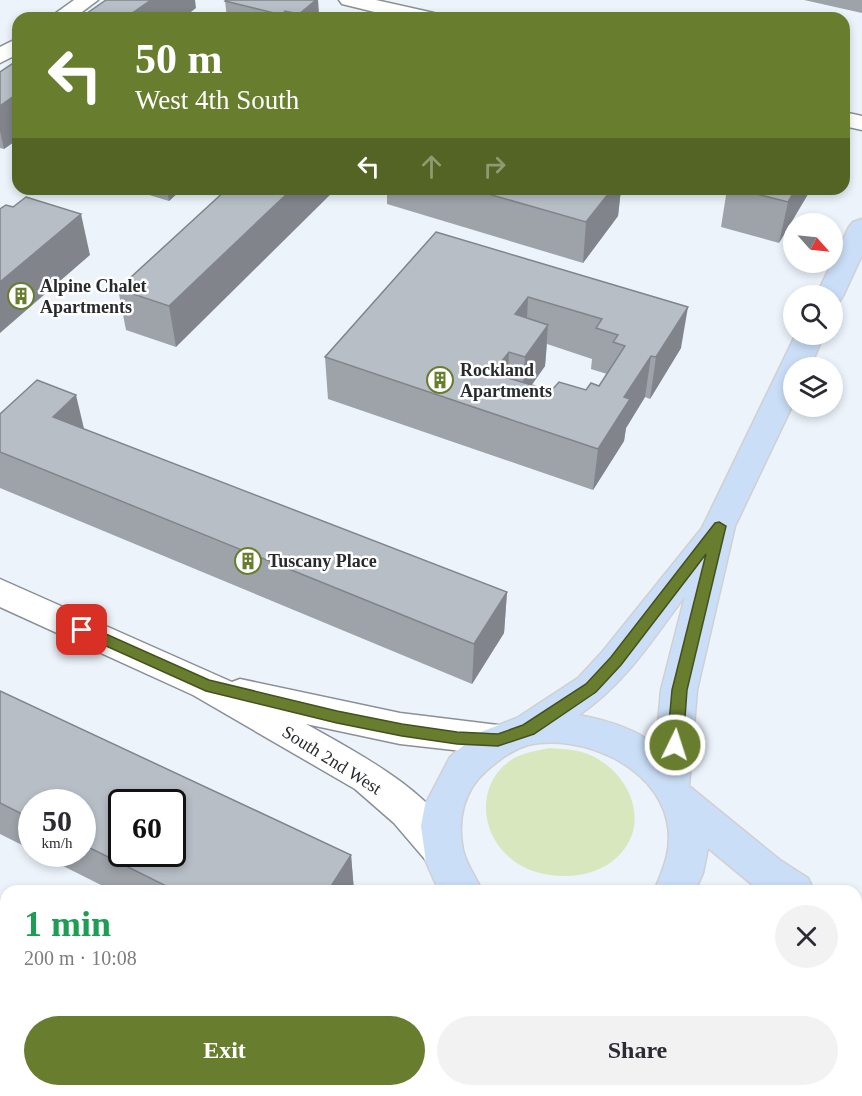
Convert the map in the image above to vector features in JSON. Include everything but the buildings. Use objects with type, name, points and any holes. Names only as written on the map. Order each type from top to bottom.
[{"type":"main road","points":[[69,12],[88,0]]},
{"type":"main road","points":[[349,0],[400,12]]},
{"type":"main road","points":[[834,285],[862,226]]},
{"type":"main road","points":[[456,880],[440,819],[450,787],[470,760],[591,688],[616,661],[719,526],[783,392]]},
{"type":"main road","points":[[678,885],[682,879],[688,852],[688,824],[675,791],[679,690],[719,526]]},
{"type":"main road","name":"South 2nd West","points":[[0,592],[206,685],[368,778],[408,812],[456,880]]},
{"type":"main road","name":"South 2nd West","points":[[206,685],[337,717],[398,729],[457,738],[513,735]]},
{"type":"main road","points":[[513,735],[560,727],[593,731],[623,743],[650,761],[675,791],[766,873],[785,885]]},
{"type":"green space","points":[[550,748],[581,752],[598,759],[619,777],[632,800],[634,826],[630,840],[617,857],[592,872],[554,876],[523,867],[500,848],[488,824],[487,798],[490,785],[497,773],[517,757]]},
{"type":"place","name":"Alpine Chalet Apartments","points":[[21,296]]},
{"type":"place","name":"Rockland Apartments","points":[[440,380]]},
{"type":"place","name":"Tuscany Place","points":[[248,561]]},
{"type":"route","points":[[82,630],[206,685],[337,717],[402,730],[457,738],[498,740],[528,730],[591,688],[616,661],[719,526],[679,690],[675,745]]}]
